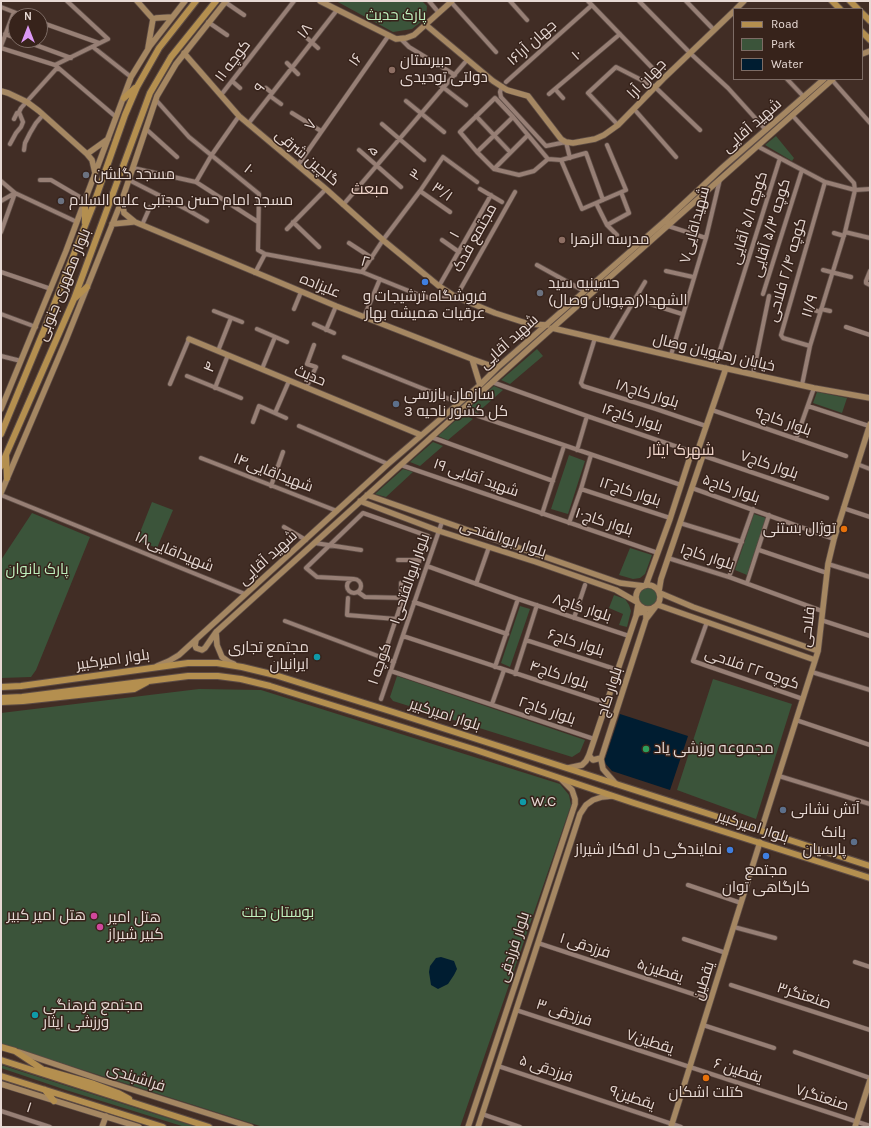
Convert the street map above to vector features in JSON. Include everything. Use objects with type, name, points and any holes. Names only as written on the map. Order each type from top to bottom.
[{"type":"main road","name":"بلوار مطهری جنوبی","points":[[1,434],[84,227],[125,115],[137,87],[159,48],[196,1]]},
{"type":"main road","name":"بلوار مطهری جنوبی","points":[[1,466],[74,299],[150,93],[171,57],[216,1]]},
{"type":"main road","points":[[124,98],[137,87]]},
{"type":"main road","points":[[140,122],[146,127]]},
{"type":"main road","points":[[84,227],[85,200]]},
{"type":"main road","points":[[74,299],[87,287]]},
{"type":"main road","points":[[6,455],[7,478]]},
{"type":"main road","name":"بلوار امیرکبیر","points":[[1,687],[21,686],[188,663],[218,664],[242,668],[275,675],[393,712],[870,866]]},
{"type":"main road","name":"بلوار امیرکبیر","points":[[1,700],[188,676],[218,676],[241,679],[270,686],[389,722],[870,878]]},
{"type":"main road","points":[[1,705],[134,688],[152,680]]},
{"type":"main road","points":[[1,700],[23,701]]},
{"type":"main road","points":[[389,722],[393,712]]},
{"type":"main road","points":[[1,1047],[15,1051],[42,1069]]},
{"type":"main road","points":[[1,1055],[94,1084],[118,1093],[146,1108]]},
{"type":"main road","points":[[1,1060],[146,1108]]},
{"type":"main road","points":[[1,1076],[163,1127]]},
{"type":"main road","points":[[45,1090],[54,1101]]},
{"type":"main road","name":"فراشبندی","points":[[146,1108],[209,1127]]},
{"type":"street","points":[[14,119],[17,113],[56,66],[108,39],[67,1]]},
{"type":"street","points":[[137,1],[153,19]]},
{"type":"street","points":[[2,407],[51,289],[131,77],[148,50],[185,1]]},
{"type":"street","points":[[1,494],[62,350],[122,200],[146,127],[166,79],[184,53],[226,1],[244,15]]},
{"type":"street","name":"کوچه ۱۱","points":[[221,96],[294,1]]},
{"type":"street","points":[[320,1],[396,39],[414,35],[452,2],[496,52]]},
{"type":"street","points":[[428,1],[439,13]]},
{"type":"street","points":[[510,1],[527,20]]},
{"type":"street","points":[[588,1],[663,79]]},
{"type":"street","points":[[638,1],[690,53],[728,88],[766,130]]},
{"type":"street","points":[[686,1],[714,30]]},
{"type":"street","name":"جهان آرا۱۶","points":[[504,84],[592,5]]},
{"type":"street","name":"۱۸","points":[[292,68],[337,10]]},
{"type":"street","name":"جهان آرا","points":[[504,84],[500,92],[501,97],[546,146],[596,139],[618,125],[733,10]]},
{"type":"street","points":[[153,19],[172,17]]},
{"type":"street","points":[[148,50],[153,19]]},
{"type":"street","points":[[208,22],[227,35]]},
{"type":"street","points":[[426,24],[493,81],[504,84],[508,90],[528,96],[561,139],[566,142],[570,158]]},
{"type":"street","points":[[48,25],[98,43]]},
{"type":"street","points":[[8,28],[1,47],[56,66],[116,117]]},
{"type":"street","name":"۱۰","points":[[549,94],[620,34]]},
{"type":"street","name":"۱۶","points":[[344,98],[389,35]]},
{"type":"street","points":[[307,38],[318,48]]},
{"type":"street","points":[[401,39],[409,47],[455,75]]},
{"type":"street","points":[[93,47],[131,77]]},
{"type":"street","points":[[44,48],[71,58]]},
{"type":"street","name":"گلچین شرقی","points":[[184,53],[239,116],[326,189],[383,240],[439,286],[456,297],[495,313],[529,324],[550,326]]},
{"type":"street","name":"۵","points":[[343,205],[467,60]]},
{"type":"street","points":[[287,63],[298,74]]},
{"type":"street","points":[[618,125],[588,93],[616,67],[655,87],[700,130]]},
{"type":"street","name":"۹","points":[[248,124],[292,68]]},
{"type":"street","points":[[431,78],[466,105]]},
{"type":"street","points":[[788,80],[804,97]]},
{"type":"street","name":"شهید آقایی","points":[[155,667],[170,661],[178,655],[388,464],[480,385],[497,368],[535,336],[550,326],[823,80]]},
{"type":"street","name":"شهید آقایی","points":[[197,638],[195,645],[196,648],[202,650],[216,632],[492,382],[584,291],[668,226],[832,80]]},
{"type":"street","points":[[834,80],[870,123]]},
{"type":"street","points":[[232,81],[240,88]]},
{"type":"street","points":[[266,88],[281,104]]},
{"type":"street","points":[[556,89],[563,98]]},
{"type":"street","points":[[1,91],[8,92],[27,102],[43,115],[87,154],[92,160],[95,174]]},
{"type":"street","name":"۷","points":[[298,166],[344,98]]},
{"type":"street","points":[[548,159],[495,98],[460,132],[476,152],[494,169],[518,175],[534,171],[548,159],[560,160],[586,153],[604,200]]},
{"type":"street","points":[[156,100],[189,137],[211,156]]},
{"type":"street","points":[[406,101],[444,132]]},
{"type":"street","points":[[634,109],[676,157]]},
{"type":"street","points":[[10,144],[16,133],[22,127],[23,122],[19,112]]},
{"type":"street","points":[[292,113],[321,131]]},
{"type":"street","points":[[24,150],[30,133],[43,115]]},
{"type":"street","points":[[792,115],[854,183],[855,190]]},
{"type":"street","points":[[196,182],[211,156],[239,116]]},
{"type":"street","points":[[476,116],[510,152]]},
{"type":"street","points":[[476,152],[512,117]]},
{"type":"street","points":[[382,124],[424,160]]},
{"type":"street","points":[[146,127],[177,157]]},
{"type":"street","points":[[494,169],[528,135]]},
{"type":"street","points":[[87,154],[108,138]]},
{"type":"street","points":[[560,160],[582,208],[626,190],[607,145]]},
{"type":"street","points":[[757,146],[825,182],[855,190],[870,189]]},
{"type":"street","points":[[359,150],[401,187]]},
{"type":"street","name":"۱۰","points":[[211,156],[259,194],[258,250],[265,254]]},
{"type":"street","name":"۳","points":[[383,240],[420,191],[443,157],[477,182]]},
{"type":"street","name":"کوچه ۵/۱ آقایی","points":[[715,366],[780,158]]},
{"type":"street","points":[[133,168],[196,182],[258,222]]},
{"type":"street","name":"کوچه ۵/۳ آقایی","points":[[763,294],[802,170]]},
{"type":"street","name":"شهیداقایی۷","points":[[671,355],[682,314],[706,238],[720,179]]},
{"type":"street","points":[[40,180],[51,180],[85,200]]},
{"type":"street","points":[[129,180],[207,221]]},
{"type":"street","points":[[1,181],[15,193],[77,222]]},
{"type":"street","name":"کوچه ۲/۴ فلاحی","points":[[810,346],[783,338],[781,335],[825,182]]},
{"type":"street","points":[[287,229],[326,189]]},
{"type":"street","points":[[480,189],[502,202]]},
{"type":"street","name":"۱۱/۹","points":[[802,385],[810,346],[844,234],[855,190]]},
{"type":"street","name":"۳/۱","points":[[420,191],[450,212]]},
{"type":"street","name":"مجتمع فدک","points":[[456,297],[515,192]]},
{"type":"street","points":[[607,224],[629,213],[621,192]]},
{"type":"street","points":[[1,201],[15,193]]},
{"type":"street","points":[[1,232],[15,193]]},
{"type":"street","name":"۱","points":[[439,286],[491,195]]},
{"type":"street","points":[[122,200],[124,213],[134,222]]},
{"type":"street","points":[[596,203],[607,224],[617,235]]},
{"type":"street","points":[[142,225],[150,207]]},
{"type":"street","name":"علیزاده","points":[[112,224],[134,222],[301,292],[497,368]]},
{"type":"street","points":[[293,222],[319,247]]},
{"type":"street","points":[[668,226],[706,238]]},
{"type":"street","points":[[834,233],[870,238]]},
{"type":"street","points":[[362,272],[383,240]]},
{"type":"street","points":[[442,240],[459,252]]},
{"type":"street","points":[[349,242],[372,258]]},
{"type":"street","points":[[255,273],[265,254]]},
{"type":"street","name":"۲","points":[[265,254],[362,272],[433,299],[456,297]]},
{"type":"street","points":[[537,265],[584,291]]},
{"type":"street","points":[[823,270],[851,277]]},
{"type":"street","points":[[666,271],[694,277]]},
{"type":"street","points":[[870,271],[866,281],[866,283],[870,285]]},
{"type":"street","points":[[1,272],[51,289]]},
{"type":"street","points":[[364,317],[380,279]]},
{"type":"street","points":[[610,341],[645,282]]},
{"type":"street","points":[[294,309],[301,292]]},
{"type":"street","points":[[752,374],[769,296]]},
{"type":"street","points":[[647,303],[682,314]]},
{"type":"street","points":[[326,330],[336,306]]},
{"type":"street","points":[[811,309],[830,311]]},
{"type":"street","points":[[214,311],[242,322]]},
{"type":"street","points":[[1,314],[36,327]]},
{"type":"street","points":[[218,351],[231,318]]},
{"type":"street","points":[[314,324],[334,333]]},
{"type":"street","points":[[529,324],[535,330],[535,336]]},
{"type":"street","name":"خیابان رهپویان وصال","points":[[550,326],[715,366],[814,388],[870,398]]},
{"type":"street","points":[[846,327],[870,336]]},
{"type":"street","points":[[257,329],[287,342]]},
{"type":"street","points":[[262,370],[275,337]]},
{"type":"street","name":"بلوار کاج۱۸","points":[[595,338],[581,385],[706,426]]},
{"type":"street","points":[[170,384],[189,339]]},
{"type":"street","name":"حدیث","points":[[189,339],[421,435]]},
{"type":"street","points":[[306,388],[316,367],[307,364],[314,346]]},
{"type":"street","points":[[1,356],[21,361]]},
{"type":"street","name":"۴","points":[[215,388],[228,356]]},
{"type":"street","points":[[344,357],[459,403]]},
{"type":"street","points":[[472,359],[480,385]]},
{"type":"street","points":[[726,368],[697,453],[681,485],[651,575],[645,585],[638,590],[636,598],[637,603],[647,609],[657,606],[668,609],[738,632],[815,660]]},
{"type":"street","points":[[187,376],[241,398]]},
{"type":"street","points":[[275,413],[289,381]]},
{"type":"street","name":"بلوار کاج۱۶","points":[[492,382],[697,453]]},
{"type":"street","points":[[796,440],[814,388]]},
{"type":"street","points":[[253,422],[259,406],[286,418]]},
{"type":"street","points":[[808,406],[870,425]]},
{"type":"street","points":[[461,410],[681,485]]},
{"type":"street","name":"بلوار کاج۹","points":[[712,410],[846,456]]},
{"type":"street","points":[[577,450],[587,416]]},
{"type":"street","name":"فلاحی","points":[[761,831],[818,651],[828,564],[843,508],[870,425]]},
{"type":"street","points":[[299,426],[388,464]]},
{"type":"street","points":[[431,437],[553,481]]},
{"type":"street","points":[[542,514],[564,446]]},
{"type":"street","points":[[271,486],[284,452]]},
{"type":"street","points":[[657,606],[660,597],[659,592],[661,579],[692,488],[697,453]]},
{"type":"street","name":"بلوار کاج۷","points":[[697,453],[827,498]]},
{"type":"street","points":[[569,523],[591,455]]},
{"type":"street","name":"شهیداقایی۱۴","points":[[201,458],[337,511]]},
{"type":"street","name":"شهید آقایی ۱۹","points":[[401,464],[542,514]]},
{"type":"street","points":[[857,464],[870,469]]},
{"type":"street","name":"بلوار کاج۵","points":[[692,488],[834,539]]},
{"type":"street","name":"بلوار کاج۱۲","points":[[581,489],[670,518]]},
{"type":"street","name":"شهیداقایی۱۸","points":[[1,494],[245,594]]},
{"type":"street","name":"بلوار ابوالفتحی","points":[[368,495],[620,583],[645,585]]},
{"type":"street","name":"بلوار ابوالفتحی","points":[[360,502],[439,531],[536,562],[616,590],[637,603]]},
{"type":"street","points":[[676,502],[686,506]]},
{"type":"street","points":[[843,508],[870,517]]},
{"type":"street","points":[[729,577],[753,509]]},
{"type":"street","points":[[354,579],[350,580],[347,586],[351,592],[358,592],[365,597],[406,598],[428,536],[362,513],[306,568],[317,577],[354,579],[360,582],[361,586],[358,592]]},
{"type":"street","name":"بلوار کاج۱۰","points":[[542,514],[658,553]]},
{"type":"street","points":[[747,583],[769,516]]},
{"type":"street","name":"بلوار ابوالفتحی۱","points":[[403,636],[442,522]]},
{"type":"street","points":[[680,523],[742,542]]},
{"type":"street","points":[[284,527],[306,540]]},
{"type":"street","points":[[315,543],[361,550]]},
{"type":"street","points":[[476,584],[489,547]]},
{"type":"street","points":[[759,550],[827,573]]},
{"type":"street","points":[[536,562],[540,554]]},
{"type":"street","name":"بلوار کاج۱","points":[[668,558],[747,583],[822,611]]},
{"type":"street","points":[[398,560],[419,560]]},
{"type":"street","points":[[828,564],[870,577]]},
{"type":"street","name":"بلوار کاج۸","points":[[427,566],[518,599],[629,636]]},
{"type":"street","points":[[651,575],[653,580],[657,581],[661,579]]},
{"type":"street","points":[[383,658],[401,599],[401,583]]},
{"type":"street","points":[[616,590],[624,589],[624,586],[620,583]]},
{"type":"street","points":[[574,618],[585,585]]},
{"type":"street","points":[[645,585],[654,587],[659,592],[672,599],[818,651]]},
{"type":"street","points":[[348,598],[347,615],[396,619]]},
{"type":"street","points":[[495,667],[518,599]]},
{"type":"street","points":[[668,609],[665,602],[672,599]]},
{"type":"street","points":[[414,602],[507,634]]},
{"type":"street","name":"بلوار کاج","points":[[589,755],[636,616],[637,603]]},
{"type":"street","points":[[515,674],[537,605]]},
{"type":"street","name":"بلوار کاج","points":[[601,758],[646,619],[657,606]]},
{"type":"street","points":[[636,616],[638,613],[643,612],[646,614],[646,619]]},
{"type":"street","points":[[821,620],[870,636]]},
{"type":"street","points":[[285,621],[394,662]]},
{"type":"street","name":"کوچه ۲۲ فلاحی","points":[[707,622],[693,661],[803,699]]},
{"type":"street","points":[[738,632],[741,624]]},
{"type":"street","points":[[216,632],[217,644],[222,657],[242,668]]},
{"type":"street","name":"کوچه ۱","points":[[381,699],[403,636]]},
{"type":"street","name":"بلوار کاج۴","points":[[403,636],[606,703]]},
{"type":"street","name":"بلوار کاج۶","points":[[526,640],[618,670]]},
{"type":"street","points":[[492,704],[504,670]]},
{"type":"street","name":"بلوار کاج۲","points":[[391,671],[594,739]]},
{"type":"street","points":[[812,672],[870,690]]},
{"type":"street","points":[[796,720],[870,745]]},
{"type":"street","points":[[601,721],[612,725]]},
{"type":"street","points":[[567,769],[582,765],[589,755],[594,760],[601,758],[601,766],[616,784]]},
{"type":"street","points":[[779,776],[870,804]]},
{"type":"street","name":"بلوار فرزدقی","points":[[468,1127],[575,804],[574,794],[570,787],[561,779]]},
{"type":"street","name":"بلوار فرزدقی","points":[[478,1127],[580,814],[586,805],[593,800],[602,797],[614,796]]},
{"type":"street","points":[[572,812],[574,808],[577,807],[580,810],[580,814]]},
{"type":"street","name":"یقطین","points":[[672,1126],[760,842]]},
{"type":"street","points":[[688,885],[741,903]]},
{"type":"street","points":[[734,927],[775,938]]},
{"type":"street","points":[[684,939],[726,953]]},
{"type":"street","name":"فرزدقی ۱","points":[[538,943],[624,972]]},
{"type":"street","points":[[855,962],[870,967]]},
{"type":"street","name":"یقطین۵","points":[[624,972],[711,1000]]},
{"type":"street","name":"صنعتگر۳","points":[[731,985],[870,1030]]},
{"type":"street","name":"فرزدقی ۳","points":[[516,1010],[603,1039]]},
{"type":"street","points":[[703,1025],[774,1048]]},
{"type":"street","name":"یقطین۷","points":[[603,1039],[690,1067]]},
{"type":"street","name":"فراشبندی","points":[[15,1051],[251,1127]]},
{"type":"street","points":[[794,1052],[870,1079],[856,1124]]},
{"type":"street","name":"فرزدقی ۵","points":[[498,1066],[585,1095]]},
{"type":"street","name":"یقطین ۶","points":[[690,1067],[779,1097]]},
{"type":"street","points":[[1,1084],[139,1127]]},
{"type":"street","name":"یقطین۹","points":[[585,1095],[672,1126],[681,1127]]},
{"type":"street","name":"صنعتگر۷","points":[[779,1097],[856,1124],[870,1126]]},
{"type":"street","name":"۱","points":[[1,1111],[50,1127]]},
{"type":"street","points":[[482,1114],[520,1127]]},
{"type":"street","points":[[102,1127],[106,1116]]},
{"type":"green space","name":"پارک حدیث","points":[[336,1],[422,1],[427,6],[426,18],[412,29],[393,32]]},
{"type":"green space","points":[[776,136],[794,158],[792,161],[765,145]]},
{"type":"green space","points":[[537,349],[543,356],[510,384],[501,380]]},
{"type":"green space","points":[[494,386],[503,390],[477,413],[468,409]]},
{"type":"green space","points":[[817,392],[847,398],[842,413],[813,403]]},
{"type":"green space","points":[[463,414],[473,419],[448,440],[438,436]]},
{"type":"green space","points":[[433,442],[443,446],[420,466],[410,462]]},
{"type":"green space","points":[[569,455],[585,461],[568,514],[551,509]]},
{"type":"green space","points":[[403,469],[413,472],[386,497],[375,494]]},
{"type":"green space","points":[[152,502],[173,510],[157,548],[137,540]]},
{"type":"green space","name":"پارک بانوان","points":[[32,513],[90,537],[36,670],[31,677],[1,678],[1,560]]},
{"type":"green space","points":[[754,514],[766,518],[747,575],[735,570]]},
{"type":"green space","points":[[630,548],[652,555],[645,574],[640,578],[633,579],[619,575]]},
{"type":"green space","points":[[648,587],[655,590],[658,597],[655,604],[648,607],[641,604],[638,597],[641,590]]},
{"type":"green space","points":[[614,595],[625,599],[629,605],[631,611],[627,627],[619,625],[623,614],[609,608]]},
{"type":"green space","points":[[520,606],[530,609],[510,667],[501,663]]},
{"type":"green space","points":[[397,676],[585,740],[580,752],[572,757],[393,701],[390,697]]},
{"type":"green space","points":[[713,679],[792,704],[756,819],[677,790]]},
{"type":"green space","name":"بوستان جنت","points":[[199,689],[261,690],[560,784],[569,795],[571,805],[460,1127],[263,1127],[1,1044],[1,713]]},
{"type":"green space","points":[[1,1065],[197,1127],[185,1127],[66,1090],[1,1068]]},
{"type":"water","name":"مجموعه ورزشی یاد","points":[[620,714],[688,736],[670,790],[612,771],[604,762]]},
{"type":"water","points":[[441,957],[454,961],[457,969],[448,984],[438,989],[431,985],[429,972],[430,966],[436,958]]},
{"type":"place","name":"دبیرستان دولتی توحیدی","points":[[392,70]]},
{"type":"place","name":"مسجد گلشن","points":[[86,175]]},
{"type":"place","name":"مسجد امام حسن مجتبی علیه السلام","points":[[61,201]]},
{"type":"place","name":"مدرسه الزهرا","points":[[562,240]]},
{"type":"place","name":"فروشگاه ترشیجات و عرقیات همیشه بهار","points":[[425,282]]},
{"type":"place","name":"حسینیه سید الشهدا(رهپویان وصال)","points":[[540,293]]},
{"type":"place","name":"سازمان بازرسی کل کشور ناحیه 3","points":[[396,404]]},
{"type":"place","name":"توژال بستنی","points":[[844,529]]},
{"type":"place","name":"مجتمع تجاری ایرانیان","points":[[317,657]]},
{"type":"place","name":"مجموعه ورزشی یاد","points":[[646,749]]},
{"type":"place","name":"W.C","points":[[523,802]]},
{"type":"place","name":"آتش نشانی","points":[[783,810]]},
{"type":"place","name":"بانک پارسیان","points":[[854,842]]},
{"type":"place","name":"نمایندگی دل افکار شیراز","points":[[730,850]]},
{"type":"place","name":"مجتمع کارگاهی توان","points":[[766,856]]},
{"type":"place","name":"هتل امیر کبیر","points":[[94,916]]},
{"type":"place","name":"هتل امیر کبیر شیراز","points":[[100,927]]},
{"type":"place","name":"مجتمع فرهنگی ورزشی ایثار","points":[[35,1015]]},
{"type":"place","name":"کتلت اشکان","points":[[706,1078]]},
{"type":"district","name":"مبعث","points":[[370,189]]},
{"type":"district","name":"شهرک ایثار","points":[[681,450]]}]
